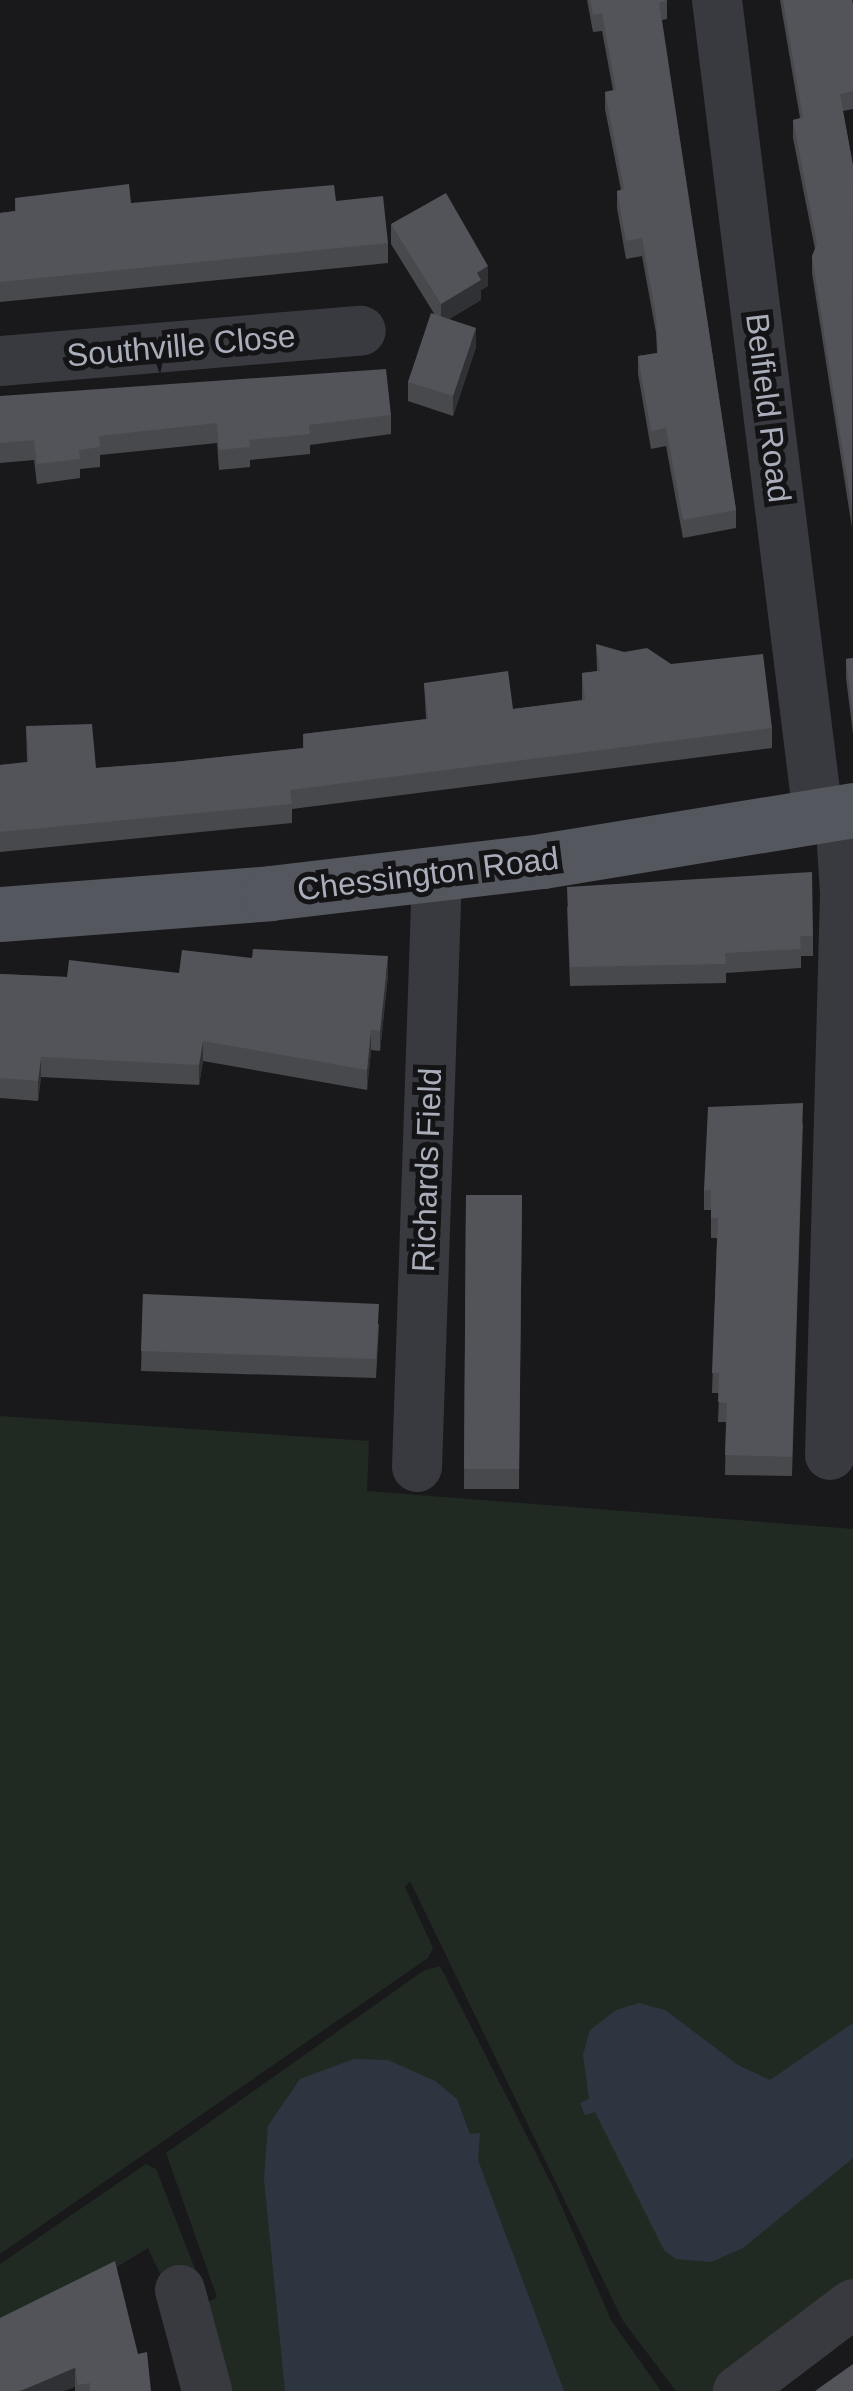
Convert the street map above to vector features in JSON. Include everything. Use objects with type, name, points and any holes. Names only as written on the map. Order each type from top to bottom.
[{"type":"main road","name":"Chessington Road","points":[[0,914],[437,873],[837,813]]},
{"type":"street","name":"Belfield Road","points":[[717,0],[837,813],[845,894],[830,1455]]},
{"type":"street","name":"Southville Close","points":[[0,360],[362,331]]},
{"type":"street","name":"Richards Field","points":[[418,1467],[437,873]]},
{"type":"street","points":[[180,2290],[207,2391]]},
{"type":"street","points":[[738,2391],[853,2304]]},
{"type":"shaded area","points":[[0,1416],[369,1441],[367,1491],[853,1529],[853,2293],[714,2391],[676,2391],[623,2321],[410,1881],[405,1887],[433,1948],[428,1958],[0,2254]]},
{"type":"shaded area","points":[[440,1966],[554,2189],[611,2320],[661,2391],[223,2391],[201,2306],[217,2297],[166,2153],[423,1971]]},
{"type":"shaded area","points":[[639,2003],[665,2010],[738,2065],[770,2080],[853,2023],[853,2158],[743,2248],[711,2262],[676,2259],[664,2250],[595,2112],[585,2115],[580,2103],[589,2099],[583,2055],[590,2030],[616,2010]]},
{"type":"shaded area","points":[[354,2059],[388,2060],[435,2081],[457,2099],[470,2134],[480,2133],[478,2160],[564,2391],[285,2391],[264,2179],[268,2126],[300,2079]]},
{"type":"shaded area","points":[[146,2164],[156,2169],[204,2292],[169,2293],[148,2248],[0,2338],[0,2264]]},
{"type":"building","points":[[590,0],[667,0],[659,3],[736,510],[683,520],[666,428],[651,431],[638,356],[658,353],[656,316],[642,238],[626,241],[617,191],[624,189],[605,92],[616,90],[602,13],[593,15]]},
{"type":"building","points":[[783,0],[852,0],[853,4],[853,91],[840,94],[853,166],[852,510],[812,256],[817,244],[793,120],[803,118]]},
{"type":"building","points":[[129,184],[131,203],[334,185],[336,201],[383,196],[388,243],[0,282],[0,213],[16,211],[15,198]]},
{"type":"building","points":[[446,193],[488,266],[477,273],[481,280],[441,304],[391,224]]},
{"type":"building","points":[[431,313],[476,328],[453,396],[408,382]]},
{"type":"building","points":[[386,369],[391,415],[309,425],[310,434],[249,440],[250,447],[219,450],[217,423],[99,436],[100,447],[79,450],[80,459],[37,464],[34,440],[0,443],[0,396]]},
{"type":"building","points":[[596,644],[624,652],[647,648],[671,664],[763,654],[772,728],[290,790],[292,804],[0,832],[0,765],[29,762],[26,726],[92,724],[96,768],[304,748],[303,734],[428,719],[424,683],[508,671],[513,709],[585,700],[582,673],[600,671]]},
{"type":"building","points":[[853,658],[853,714],[846,659]]},
{"type":"building","points":[[812,872],[813,936],[800,936],[801,949],[725,953],[726,964],[570,967],[567,887]]},
{"type":"building","points":[[253,949],[388,956],[380,1031],[371,1030],[367,1070],[203,1041],[199,1065],[41,1057],[38,1081],[0,1078],[0,974],[67,977],[69,960],[179,973],[182,950],[252,958]]},
{"type":"building","points":[[803,1103],[792,1457],[725,1455],[727,1403],[718,1402],[719,1373],[712,1373],[718,1218],[711,1218],[711,1190],[704,1190],[708,1107]]},
{"type":"building","points":[[466,1195],[522,1195],[519,1469],[464,1469]]},
{"type":"building","points":[[143,1294],[379,1304],[376,1359],[141,1351]]},
{"type":"building","points":[[115,2261],[138,2354],[147,2352],[151,2391],[90,2391],[90,2383],[78,2385],[75,2368],[20,2391],[0,2391],[0,2318]]},
{"type":"building","points":[[853,2364],[853,2391],[815,2391]]}]
